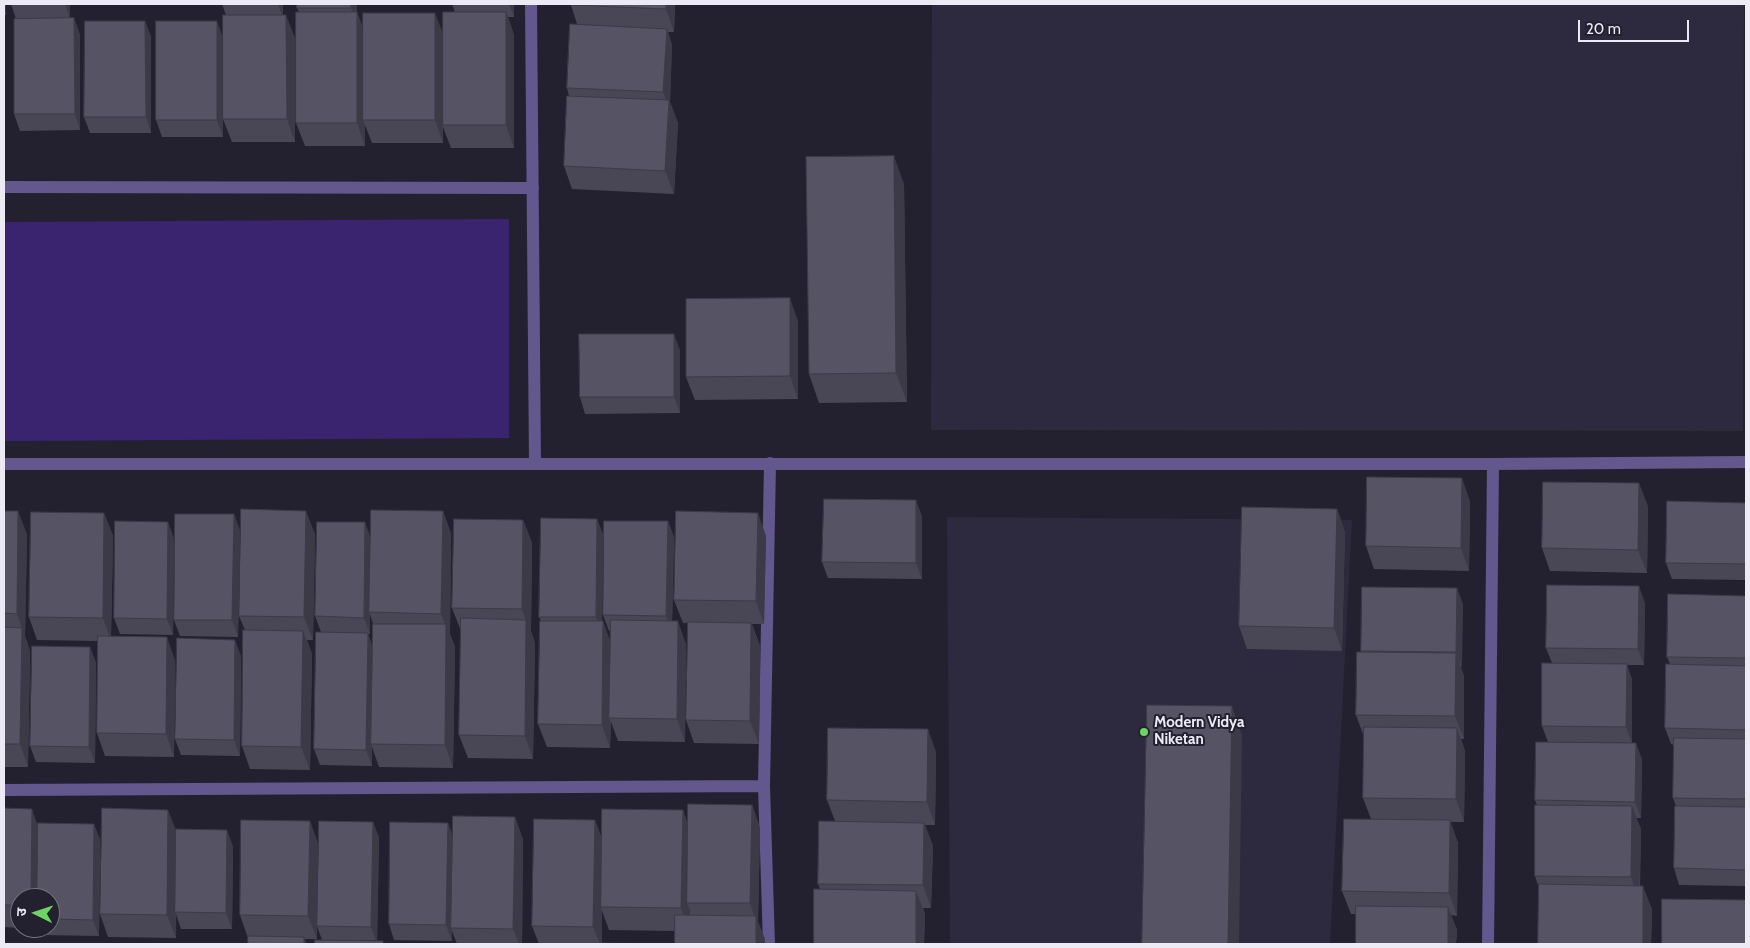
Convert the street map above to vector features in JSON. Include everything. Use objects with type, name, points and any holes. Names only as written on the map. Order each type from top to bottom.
[{"type":"street","points":[[531,4],[535,463]]},
{"type":"street","points":[[4,187],[532,188]]},
{"type":"street","points":[[4,464],[1493,464],[1746,462]]},
{"type":"street","points":[[769,944],[764,786],[770,463]]},
{"type":"street","points":[[1488,944],[1493,464]]},
{"type":"street","points":[[4,790],[764,786]]},
{"type":"shaded area","points":[[932,4],[1744,4],[1743,431],[931,430]]},
{"type":"shaded area","points":[[509,219],[509,438],[4,441],[4,222]]},
{"type":"shaded area","name":"Modern Vidya Niketan","points":[[947,517],[1352,520],[1330,944],[950,944]]},
{"type":"building","points":[[297,4],[351,4],[351,8],[297,8]]},
{"type":"building","points":[[666,4],[666,9],[571,5]]},
{"type":"building","points":[[296,12],[357,12],[357,123],[296,123]]},
{"type":"building","points":[[443,12],[506,12],[506,125],[443,125]]},
{"type":"building","points":[[363,13],[435,13],[435,120],[363,120]]},
{"type":"building","points":[[223,15],[286,15],[287,119],[223,119]]},
{"type":"building","points":[[74,18],[75,114],[14,114],[14,19]]},
{"type":"building","points":[[85,21],[145,21],[146,117],[84,117]]},
{"type":"building","points":[[156,21],[217,21],[217,120],[156,120]]},
{"type":"building","points":[[570,24],[667,29],[663,92],[567,88]]},
{"type":"building","points":[[567,96],[669,100],[665,171],[564,166]]},
{"type":"building","points":[[894,156],[896,373],[809,374],[806,157]]},
{"type":"building","points":[[790,298],[790,376],[686,377],[686,299]]},
{"type":"building","points":[[579,334],[674,334],[674,397],[580,397]]},
{"type":"building","points":[[1367,477],[1462,478],[1461,548],[1366,546]]},
{"type":"building","points":[[1543,482],[1639,483],[1638,550],[1542,548]]},
{"type":"building","points":[[824,499],[916,500],[916,563],[822,562]]},
{"type":"building","points":[[1667,501],[1746,503],[1746,564],[1666,563]]},
{"type":"building","points":[[1242,507],[1337,509],[1334,628],[1239,626]]},
{"type":"building","points":[[241,509],[306,511],[304,617],[239,616]]},
{"type":"building","points":[[371,510],[443,511],[441,614],[369,612]]},
{"type":"building","points":[[4,511],[18,511],[17,614],[4,613]]},
{"type":"building","points":[[676,511],[758,513],[756,601],[674,600]]},
{"type":"building","points":[[31,512],[104,513],[103,618],[29,617]]},
{"type":"building","points":[[175,514],[234,514],[232,620],[174,620]]},
{"type":"building","points":[[541,518],[597,519],[596,617],[539,617]]},
{"type":"building","points":[[454,519],[523,520],[522,609],[452,608]]},
{"type":"building","points":[[115,521],[168,522],[167,619],[114,618]]},
{"type":"building","points":[[604,521],[668,521],[666,616],[603,615]]},
{"type":"building","points":[[317,522],[365,522],[364,618],[315,616]]},
{"type":"building","points":[[1547,585],[1639,586],[1638,649],[1546,648]]},
{"type":"building","points":[[1362,587],[1457,588],[1456,652],[1361,651]]},
{"type":"building","points":[[1668,594],[1746,596],[1746,658],[1667,657]]},
{"type":"building","points":[[461,618],[526,620],[525,736],[459,735]]},
{"type":"building","points":[[611,620],[678,621],[677,719],[609,718]]},
{"type":"building","points":[[540,621],[603,621],[602,725],[538,724]]},
{"type":"building","points":[[688,622],[751,623],[750,721],[686,720]]},
{"type":"building","points":[[373,624],[446,624],[445,745],[371,744]]},
{"type":"building","points":[[4,627],[22,628],[20,744],[4,744]]},
{"type":"building","points":[[243,630],[303,631],[301,747],[242,746]]},
{"type":"building","points":[[316,632],[368,633],[366,750],[314,749]]},
{"type":"building","points":[[98,636],[167,637],[166,734],[97,733]]},
{"type":"building","points":[[177,638],[235,640],[234,740],[175,739]]},
{"type":"building","points":[[32,646],[90,647],[89,747],[30,746]]},
{"type":"building","points":[[1357,652],[1456,653],[1455,716],[1356,715]]},
{"type":"building","points":[[1542,663],[1627,664],[1626,727],[1542,726]]},
{"type":"building","points":[[1666,664],[1746,666],[1746,730],[1665,728]]},
{"type":"building","points":[[1147,705],[1232,706],[1228,944],[1142,944]]},
{"type":"building","points":[[1364,727],[1457,728],[1456,799],[1363,798]]},
{"type":"building","points":[[828,728],[928,729],[927,802],[827,800]]},
{"type":"building","points":[[1674,738],[1746,739],[1746,799],[1673,798]]},
{"type":"building","points":[[1536,742],[1636,743],[1635,802],[1535,800]]},
{"type":"building","points":[[688,804],[752,805],[750,903],[687,903]]},
{"type":"building","points":[[1535,805],[1632,806],[1631,877],[1535,876]]},
{"type":"building","points":[[1675,806],[1746,807],[1746,870],[1674,868]]},
{"type":"building","points":[[4,808],[32,809],[31,888],[10,888],[10,905],[4,905]]},
{"type":"building","points":[[102,808],[168,810],[167,915],[100,914]]},
{"type":"building","points":[[602,809],[683,810],[681,908],[601,907]]},
{"type":"building","points":[[453,816],[515,817],[513,929],[451,928]]},
{"type":"building","points":[[534,819],[595,820],[593,927],[532,926]]},
{"type":"building","points":[[1344,819],[1450,820],[1449,893],[1342,891]]},
{"type":"building","points":[[241,820],[310,821],[308,916],[240,915]]},
{"type":"building","points":[[319,821],[373,822],[371,927],[317,926]]},
{"type":"building","points":[[819,821],[924,823],[923,885],[818,884]]},
{"type":"building","points":[[390,822],[448,823],[446,925],[389,924]]},
{"type":"building","points":[[38,823],[94,824],[93,920],[60,919],[60,888],[37,888]]},
{"type":"building","points":[[176,829],[227,830],[226,913],[175,912]]},
{"type":"building","points":[[1539,884],[1643,886],[1643,944],[1538,944]]},
{"type":"building","points":[[814,889],[916,891],[916,944],[814,944]]},
{"type":"building","points":[[1662,899],[1746,900],[1746,944],[1662,944]]},
{"type":"building","points":[[1356,906],[1448,907],[1448,944],[1356,944]]},
{"type":"building","points":[[675,915],[756,916],[756,944],[675,944]]},
{"type":"building","points":[[248,936],[304,937],[304,944],[248,944]]},
{"type":"building","points":[[315,940],[383,941],[383,944],[315,944]]},
{"type":"building","points":[[600,943],[661,944],[600,944]]},
{"type":"place","name":"Modern Vidya Niketan","points":[[1144,732]]}]
